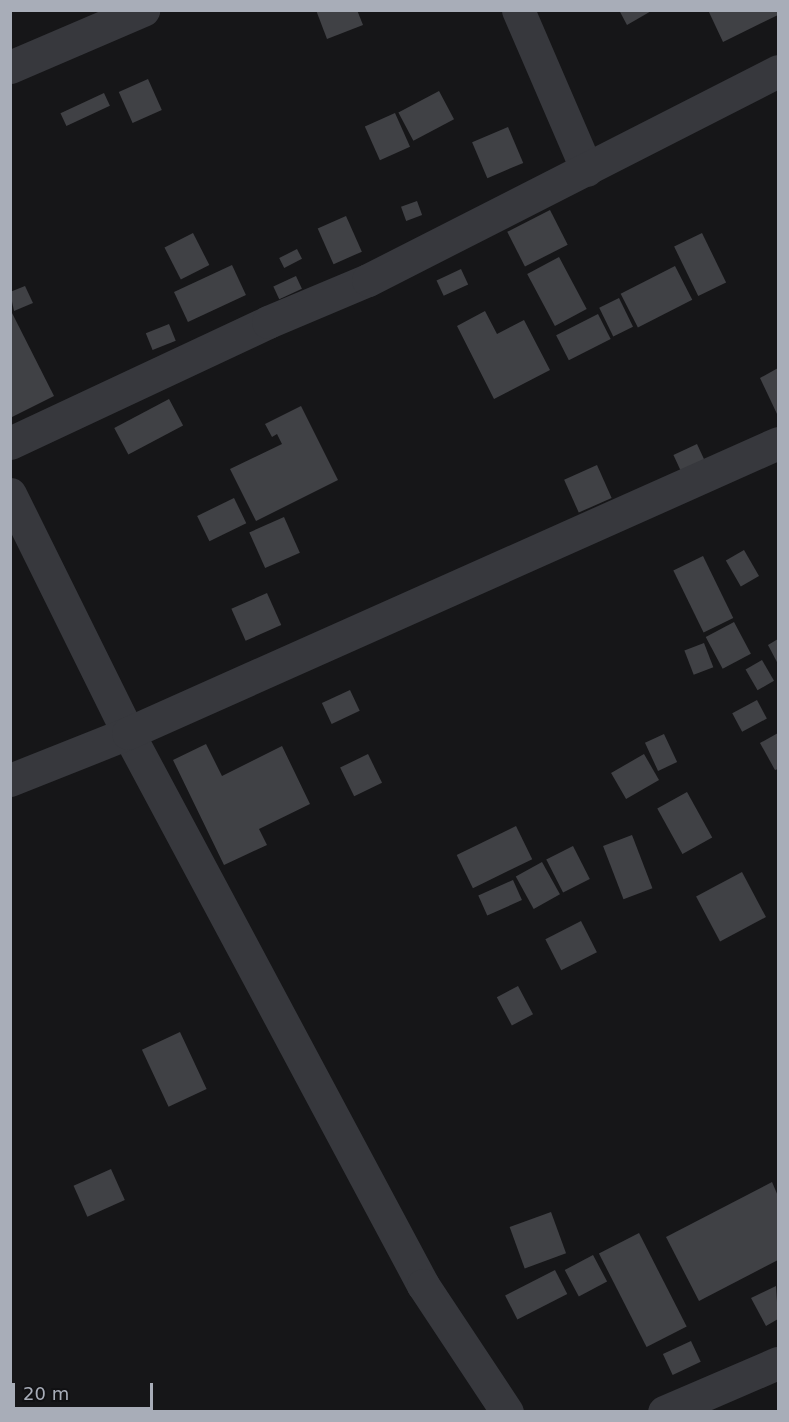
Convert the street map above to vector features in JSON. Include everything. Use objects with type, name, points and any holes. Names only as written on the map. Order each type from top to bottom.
[{"type":"street","points":[[10,67],[142,10]]},
{"type":"street","points":[[518,10],[587,170]]},
{"type":"street","points":[[10,443],[268,322],[368,280],[778,71]]},
{"type":"street","points":[[10,780],[128,733],[778,443]]},
{"type":"street","points":[[10,494],[128,733],[423,1284],[507,1412]]},
{"type":"street","points":[[664,1412],[778,1363]]},
{"type":"building","points":[[316,10],[357,10],[363,25],[327,39]]},
{"type":"building","points":[[619,10],[653,10],[627,25]]},
{"type":"building","points":[[708,10],[778,10],[778,15],[723,42]]},
{"type":"building","points":[[148,79],[162,110],[133,123],[119,92]]},
{"type":"building","points":[[439,91],[454,119],[413,141],[398,113]]},
{"type":"building","points":[[104,93],[110,106],[66,126],[60,113]]},
{"type":"building","points":[[395,113],[410,147],[380,160],[365,126]]},
{"type":"building","points":[[508,127],[523,163],[487,178],[472,142]]},
{"type":"building","points":[[417,201],[422,215],[406,221],[401,207]]},
{"type":"building","points":[[550,210],[568,245],[525,267],[507,232]]},
{"type":"building","points":[[346,216],[362,252],[334,264],[318,229]]},
{"type":"building","points":[[193,233],[209,265],[181,280],[164,248]]},
{"type":"building","points":[[702,233],[726,282],[698,296],[674,247]]},
{"type":"building","points":[[297,249],[302,259],[284,268],[279,258]]},
{"type":"building","points":[[559,257],[587,309],[555,326],[527,274]]},
{"type":"building","points":[[232,265],[246,295],[188,322],[174,292]]},
{"type":"building","points":[[675,266],[692,300],[638,328],[621,294]]},
{"type":"building","points":[[461,269],[468,284],[444,296],[437,280]]},
{"type":"building","points":[[296,276],[302,289],[279,299],[273,287]]},
{"type":"building","points":[[25,286],[33,303],[14,311],[10,292]]},
{"type":"building","points":[[619,298],[633,327],[613,336],[599,308]]},
{"type":"building","points":[[10,309],[54,396],[10,418]]},
{"type":"building","points":[[485,311],[497,334],[524,320],[550,370],[494,399],[457,326]]},
{"type":"building","points":[[598,314],[611,339],[569,360],[556,335]]},
{"type":"building","points":[[169,324],[176,341],[153,350],[146,333]]},
{"type":"building","points":[[778,368],[778,416],[760,378]]},
{"type":"building","points":[[169,399],[183,425],[128,455],[114,428]]},
{"type":"building","points":[[301,406],[338,480],[256,521],[230,469],[282,444],[277,434],[272,437],[265,424]]},
{"type":"building","points":[[697,444],[704,459],[681,470],[673,455]]},
{"type":"building","points":[[597,465],[612,498],[579,513],[564,480]]},
{"type":"building","points":[[234,498],[246,523],[209,541],[197,516]]},
{"type":"building","points":[[284,517],[300,553],[265,568],[249,532]]},
{"type":"building","points":[[744,550],[759,576],[741,586],[726,560]]},
{"type":"building","points":[[703,556],[733,618],[704,632],[673,570]]},
{"type":"building","points":[[267,593],[281,625],[246,641],[231,609]]},
{"type":"building","points":[[734,622],[751,654],[723,669],[706,637]]},
{"type":"building","points":[[778,639],[778,664],[768,645]]},
{"type":"building","points":[[704,643],[713,667],[694,675],[684,651]]},
{"type":"building","points":[[762,660],[774,681],[758,690],[746,670]]},
{"type":"building","points":[[350,690],[360,711],[332,724],[322,703]]},
{"type":"building","points":[[757,700],[767,719],[742,732],[732,713]]},
{"type":"building","points":[[778,733],[778,769],[775,770],[760,743]]},
{"type":"building","points":[[664,734],[677,762],[658,771],[645,743]]},
{"type":"building","points":[[206,744],[222,776],[282,746],[310,804],[259,829],[267,845],[224,865],[173,760]]},
{"type":"building","points":[[368,754],[382,783],[354,796],[340,768]]},
{"type":"building","points":[[644,754],[659,780],[626,799],[611,773]]},
{"type":"building","points":[[687,792],[712,837],[682,854],[657,808]]},
{"type":"building","points":[[516,826],[532,859],[473,888],[457,855]]},
{"type":"building","points":[[632,835],[652,888],[623,899],[603,846]]},
{"type":"building","points":[[573,846],[590,879],[563,893],[546,860]]},
{"type":"building","points":[[542,862],[560,894],[534,909],[516,877]]},
{"type":"building","points":[[742,872],[766,917],[720,941],[696,896]]},
{"type":"building","points":[[513,880],[522,900],[487,916],[478,895]]},
{"type":"building","points":[[581,921],[597,952],[561,970],[545,939]]},
{"type":"building","points":[[518,986],[533,1014],[512,1026],[497,997]]},
{"type":"building","points":[[180,1032],[207,1089],[169,1107],[142,1050]]},
{"type":"building","points":[[111,1169],[125,1200],[87,1217],[74,1186]]},
{"type":"building","points":[[772,1182],[778,1196],[778,1260],[699,1301],[666,1237]]},
{"type":"building","points":[[551,1212],[566,1253],[525,1268],[510,1227]]},
{"type":"building","points":[[639,1233],[687,1327],[647,1347],[599,1253]]},
{"type":"building","points":[[593,1255],[607,1281],[579,1297],[565,1270]]},
{"type":"building","points":[[555,1270],[567,1294],[517,1319],[505,1295]]},
{"type":"building","points":[[776,1286],[778,1319],[766,1326],[751,1298]]},
{"type":"building","points":[[691,1341],[701,1362],[673,1375],[663,1354]]}]
